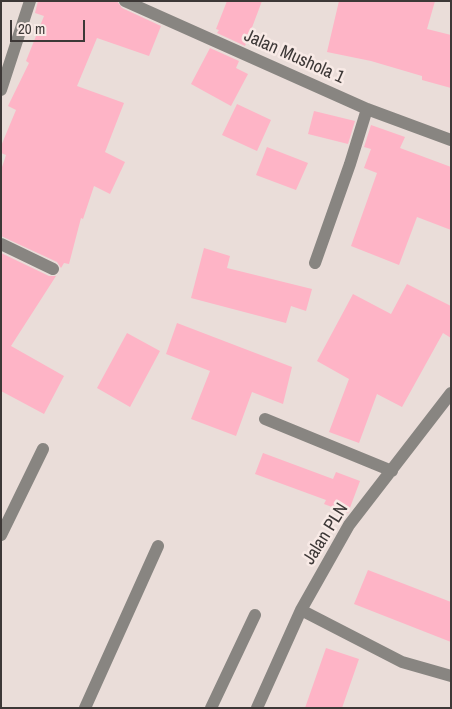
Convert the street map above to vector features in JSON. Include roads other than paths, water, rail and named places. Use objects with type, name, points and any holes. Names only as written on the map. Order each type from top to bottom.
[{"type":"street","points":[[1,90],[30,1]]},
{"type":"street","name":"Jalan Mushola 1","points":[[125,1],[367,109],[451,140]]},
{"type":"street","points":[[315,263],[367,109]]},
{"type":"street","points":[[1,244],[53,269]]},
{"type":"street","name":"Jalan PLN","points":[[257,708],[301,610],[349,525],[451,393]]},
{"type":"street","points":[[265,419],[392,471]]},
{"type":"street","points":[[1,535],[43,449]]},
{"type":"street","points":[[85,708],[158,546]]},
{"type":"street","points":[[301,610],[402,662],[451,676]]},
{"type":"street","points":[[212,708],[255,615]]}]
